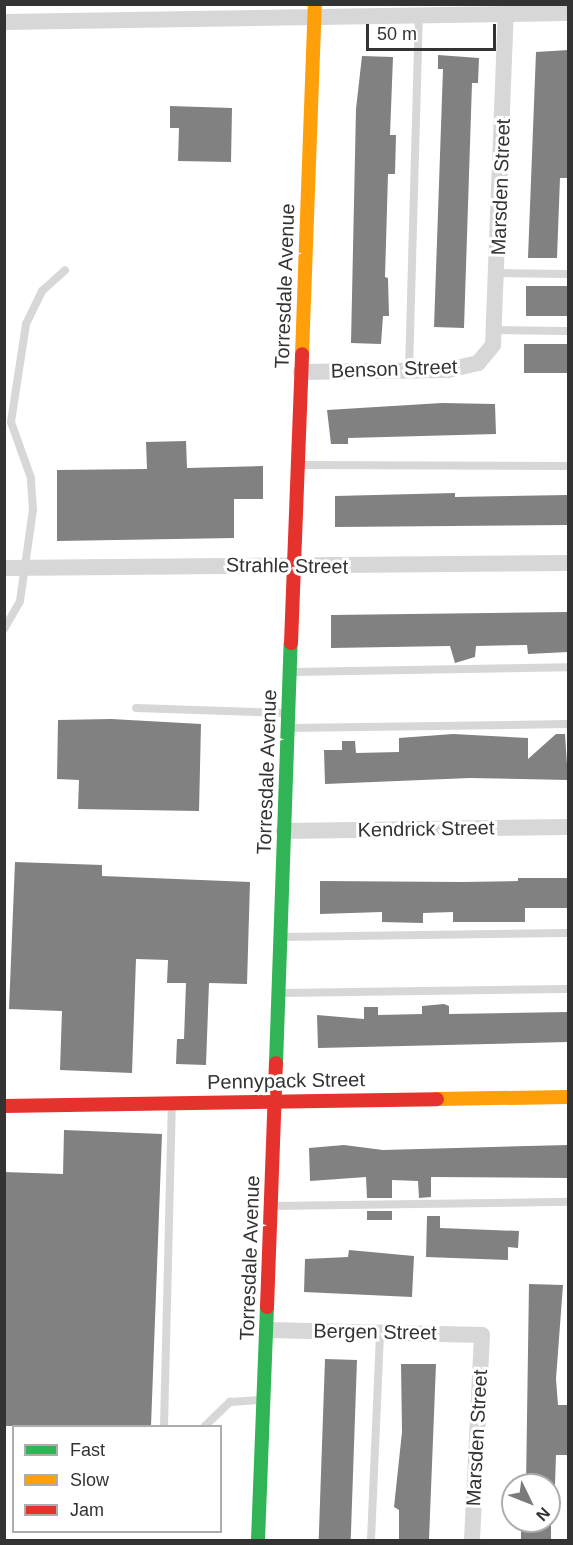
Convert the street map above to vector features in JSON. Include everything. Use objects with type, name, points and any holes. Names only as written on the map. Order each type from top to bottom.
[{"type":"street","points":[[4,22],[315,11],[419,15],[568,13]]},
{"type":"street","name":"Torresdale Avenue","points":[[258,1540],[315,11]]},
{"type":"street","name":"Marsden Street","points":[[484,356],[496,330],[506,14]]},
{"type":"street","name":"Benson Street","points":[[301,372],[465,367],[484,356]]},
{"type":"street","name":"Strahle Street","points":[[4,568],[568,563]]},
{"type":"street","name":"Kendrick Street","points":[[284,831],[568,827]]},
{"type":"street","name":"Pennypack Street","points":[[4,1106],[568,1097]]},
{"type":"street","name":"Bergen Street","points":[[267,1330],[482,1335]]},
{"type":"street","name":"Marsden Street","points":[[472,1540],[482,1335]]},
{"type":"lane","points":[[409,370],[419,15]]},
{"type":"lane","points":[[4,629],[20,601],[33,510],[31,478],[11,422],[26,324],[42,291],[65,270]]},
{"type":"lane","points":[[498,273],[568,274]]},
{"type":"lane","points":[[496,330],[568,331]]},
{"type":"lane","points":[[297,465],[568,466]]},
{"type":"lane","points":[[290,672],[568,667]]},
{"type":"lane","points":[[136,708],[289,714]]},
{"type":"lane","points":[[289,728],[568,724]]},
{"type":"lane","points":[[280,938],[568,933]]},
{"type":"lane","points":[[278,994],[568,989]]},
{"type":"lane","points":[[164,1425],[175,1126],[172,1103]]},
{"type":"lane","points":[[272,1206],[568,1202]]},
{"type":"lane","points":[[372,1540],[380,1332]]},
{"type":"lane","points":[[206,1425],[230,1402],[264,1400]]},
{"type":"building","points":[[568,50],[568,178],[560,178],[557,258],[528,258],[536,52]]},
{"type":"building","points":[[438,55],[479,58],[478,83],[472,83],[464,328],[434,327],[443,69],[438,69]]},
{"type":"building","points":[[362,56],[393,57],[390,135],[396,135],[395,174],[388,174],[385,277],[388,278],[389,316],[383,316],[381,344],[351,343],[356,109]]},
{"type":"building","points":[[170,106],[232,108],[231,162],[178,161],[179,128],[170,128]]},
{"type":"building","points":[[526,286],[568,286],[568,316],[526,316]]},
{"type":"building","points":[[524,344],[568,344],[568,373],[524,373]]},
{"type":"building","points":[[442,403],[495,404],[496,434],[348,438],[348,444],[331,444],[327,410]]},
{"type":"building","points":[[186,441],[187,468],[263,466],[263,499],[234,499],[234,538],[57,541],[57,470],[147,469],[146,442]]},
{"type":"building","points":[[455,493],[455,497],[568,495],[568,525],[335,527],[335,496]]},
{"type":"building","points":[[568,612],[568,652],[528,654],[527,645],[476,646],[475,657],[455,663],[450,646],[331,648],[331,615]]},
{"type":"building","points":[[111,719],[201,724],[199,811],[78,809],[79,780],[57,779],[58,720]]},
{"type":"building","points":[[453,734],[528,738],[528,759],[556,734],[565,734],[568,780],[470,778],[325,784],[324,750],[342,750],[342,741],[355,741],[356,753],[399,752],[399,738]]},
{"type":"building","points":[[15,862],[102,865],[102,876],[250,882],[247,984],[209,983],[206,1065],[176,1064],[177,1039],[184,1039],[186,983],[167,983],[168,960],[136,959],[132,1073],[60,1070],[62,1011],[9,1009]]},
{"type":"building","points":[[518,878],[568,878],[568,908],[525,908],[525,922],[453,922],[453,912],[423,913],[423,923],[382,922],[382,912],[320,914],[320,881],[462,882],[518,881]]},
{"type":"building","points":[[444,1004],[449,1006],[449,1014],[568,1012],[568,1042],[318,1048],[317,1015],[364,1019],[364,1007],[378,1007],[378,1015],[422,1014],[422,1006]]},
{"type":"building","points":[[64,1130],[162,1134],[151,1425],[4,1426],[4,1172],[63,1174]]},
{"type":"building","points":[[344,1145],[383,1150],[568,1145],[568,1178],[431,1177],[431,1197],[419,1198],[418,1181],[392,1180],[392,1198],[367,1198],[366,1177],[310,1181],[309,1148]]},
{"type":"building","points":[[367,1211],[392,1211],[392,1220],[367,1220]]},
{"type":"building","points":[[427,1216],[440,1216],[440,1228],[519,1231],[518,1248],[508,1247],[508,1260],[426,1257]]},
{"type":"building","points":[[349,1250],[414,1256],[412,1297],[304,1292],[305,1259],[348,1257]]},
{"type":"building","points":[[529,1284],[563,1285],[556,1379],[558,1405],[568,1405],[567,1455],[556,1455],[555,1473],[526,1473]]},
{"type":"building","points":[[325,1359],[357,1360],[351,1540],[319,1540]]},
{"type":"building","points":[[401,1364],[436,1364],[429,1540],[399,1540],[399,1510],[394,1507],[402,1432]]},
{"type":"building","points":[[521,1533],[551,1533],[551,1540],[521,1540]]},
{"type":"traffic: fast","points":[[276,1063],[291,643]]},
{"type":"traffic: fast","points":[[258,1540],[267,1307]]},
{"type":"traffic: slow","points":[[302,354],[315,4]]},
{"type":"traffic: slow","points":[[437,1099],[568,1097]]},
{"type":"traffic: jam","points":[[291,643],[302,354]]},
{"type":"traffic: jam","points":[[267,1307],[276,1063]]},
{"type":"traffic: jam","points":[[4,1106],[437,1099]]}]
